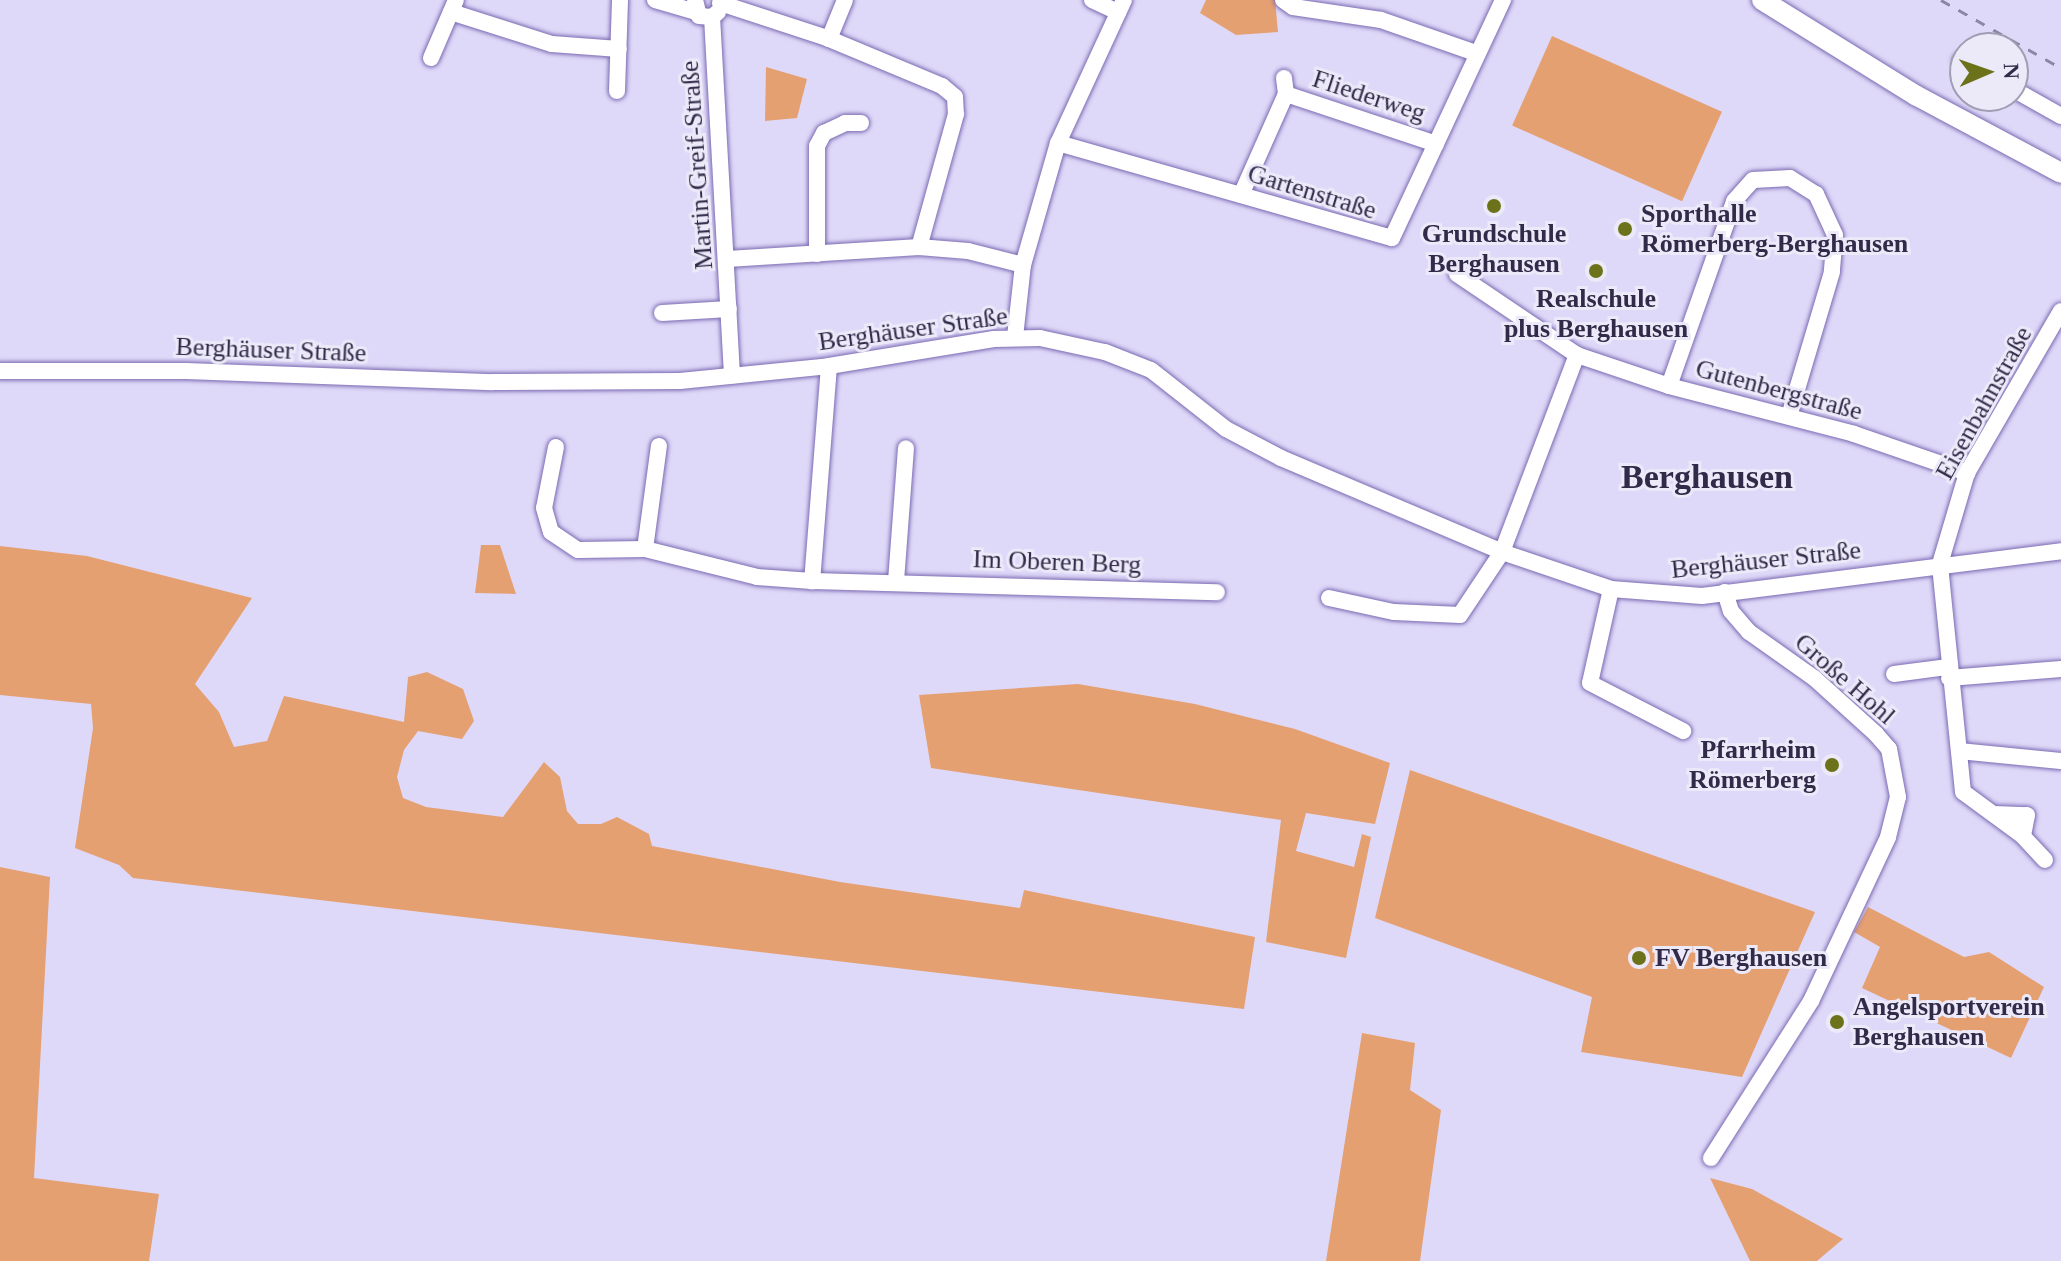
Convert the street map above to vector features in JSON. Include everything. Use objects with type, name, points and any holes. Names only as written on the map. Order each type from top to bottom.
[{"type":"main road","points":[[1762,0],[1917,96],[2061,173]]},
{"type":"street","points":[[617,91],[620,0]]},
{"type":"street","points":[[655,0],[709,7],[829,39],[942,86],[955,97],[956,114],[919,247]]},
{"type":"street","points":[[829,39],[845,0]]},
{"type":"street","points":[[1015,337],[1023,265],[1058,143],[1121,6],[1092,0]]},
{"type":"street","points":[[1283,0],[1293,7],[1381,20],[1476,53]]},
{"type":"street","name":"Gartenstraße","points":[[1058,143],[1392,238],[1503,0]]},
{"type":"street","points":[[431,58],[453,6],[547,43],[619,49]]},
{"type":"street","name":"Martin-Greif-Straße","points":[[709,7],[732,375]]},
{"type":"street","name":"Fliederweg","points":[[1241,195],[1285,86],[1436,144]]},
{"type":"street","points":[[2029,98],[2061,116]]},
{"type":"street","points":[[817,254],[817,146],[834,128],[861,123]]},
{"type":"street","points":[[1669,386],[1734,201],[1753,180],[1790,178],[1825,206],[1835,245],[1832,272],[1789,416]]},
{"type":"street","points":[[727,259],[919,247],[968,251],[1023,265]]},
{"type":"street","name":"Gutenbergstraße","points":[[1457,274],[1577,355],[1669,386],[1789,416],[1967,473]]},
{"type":"street","points":[[662,313],[729,309]]},
{"type":"street","name":"Eisenbahnstraße","points":[[1940,564],[1967,473],[2061,311]]},
{"type":"street","name":"Berghäuser Straße","points":[[0,371],[186,371],[493,382],[732,375],[829,366],[1015,337],[1105,352],[1151,370],[1239,436],[1502,552],[1611,589],[1666,596],[1725,592],[2061,551]]},
{"type":"street","points":[[1329,598],[1394,612],[1460,615],[1502,552],[1577,355]]},
{"type":"street","points":[[812,581],[829,366]]},
{"type":"street","points":[[645,549],[659,446]]},
{"type":"street","name":"Im Oberen Berg","points":[[556,447],[544,508],[551,532],[578,550],[645,549],[757,577],[812,581],[1217,592]]},
{"type":"street","points":[[896,581],[906,448]]},
{"type":"street","points":[[1940,564],[1948,672],[1963,792],[2023,836],[2045,860]]},
{"type":"street","points":[[1611,589],[1590,683],[1683,731]]},
{"type":"street","name":"Große Hohl","points":[[1711,1158],[1811,1001],[1888,837],[1898,797],[1889,749],[1814,678],[1749,632],[1731,611],[1725,592]]},
{"type":"street","points":[[1894,674],[2061,669]]},
{"type":"street","points":[[1959,751],[2061,761]]},
{"type":"shaded area","points":[[1206,0],[1275,0],[1278,32],[1236,35],[1200,13]]},
{"type":"shaded area","points":[[1552,36],[1722,112],[1682,201],[1512,126]]},
{"type":"shaded area","points":[[766,67],[807,79],[797,118],[765,121]]},
{"type":"shaded area","points":[[481,545],[500,545],[516,594],[475,593]]},
{"type":"shaded area","points":[[0,546],[87,556],[252,598],[195,684],[219,712],[234,747],[267,741],[284,696],[404,722],[408,677],[427,672],[463,689],[474,721],[462,739],[418,731],[404,750],[397,777],[403,798],[426,807],[503,817],[544,762],[560,777],[567,811],[578,824],[601,824],[617,817],[649,834],[652,846],[840,882],[1020,908],[1024,890],[1255,937],[1244,1009],[133,878],[119,865],[75,848],[93,728],[91,704],[0,695]]},
{"type":"shaded area","points":[[1078,684],[1195,704],[1295,729],[1390,763],[1375,824],[1306,813],[1296,851],[1354,867],[1362,834],[1371,837],[1346,958],[1266,942],[1281,820],[931,768],[919,695]]},
{"type":"shaded area","name":"FV Berghausen","points":[[1410,770],[1815,912],[1742,1077],[1581,1052],[1592,997],[1375,918]]},
{"type":"shaded area","points":[[0,867],[50,877],[34,1178],[159,1194],[149,1261],[0,1261]]},
{"type":"shaded area","points":[[1868,907],[1964,957],[1989,952],[2044,987],[2011,1058],[1862,988],[1880,947],[1854,932]]},
{"type":"shaded area","points":[[1362,1033],[1415,1043],[1410,1090],[1441,1110],[1420,1261],[1326,1261]]},
{"type":"shaded area","points":[[1710,1178],[1752,1189],[1843,1239],[1817,1261],[1750,1261]]},
{"type":"railway","points":[[1941,0],[2061,68]]},
{"type":"place","name":"Grundschule Berghausen","points":[[1494,206]]},
{"type":"place","name":"Sporthalle Römerberg-Berghausen","points":[[1625,229]]},
{"type":"place","name":"Realschule plus Berghausen","points":[[1596,271]]},
{"type":"place","name":"Pfarrheim Römerberg","points":[[1832,765]]},
{"type":"place","name":"FV Berghausen","points":[[1639,958]]},
{"type":"place","name":"Angelsportverein Berghausen","points":[[1837,1022]]},
{"type":"district","name":"Berghausen","points":[[1707,477]]}]
